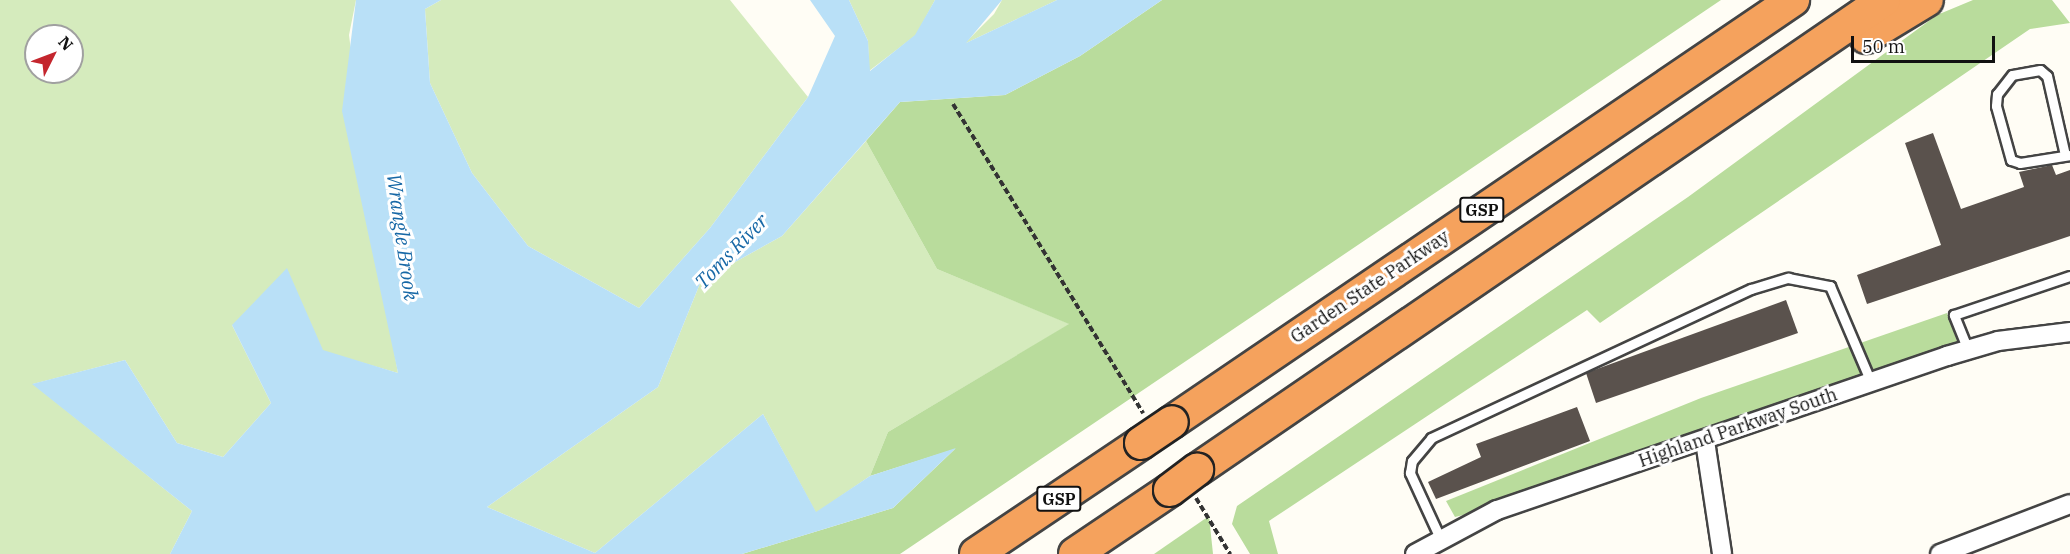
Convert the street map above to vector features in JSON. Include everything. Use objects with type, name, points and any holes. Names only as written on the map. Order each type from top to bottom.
[{"type":"highway","name":"Garden State Parkway","points":[[976,554],[1154,430],[1793,0]]},
{"type":"highway","points":[[1075,554],[1187,485],[1884,0]]},
{"type":"highway","points":[[1701,128],[1747,115],[1927,0]]},
{"type":"street","name":"Highland Parkway South","points":[[1415,554],[1440,538],[1497,510],[1705,441],[1871,382],[1968,350],[2070,332]]},
{"type":"street","points":[[1705,441],[1722,554]]},
{"type":"street","points":[[1940,554],[2070,504]]},
{"type":"lane","points":[[2040,70],[2048,76],[2067,155],[2020,163],[2011,160],[1996,106],[1997,93],[2012,75],[2040,70]]},
{"type":"lane","points":[[1968,350],[1954,315],[2070,276]]},
{"type":"lane","points":[[1440,538],[1418,495],[1412,461],[1431,438],[1546,380],[1751,289],[1788,278],[1830,286],[1871,382]]},
{"type":"path","points":[[952,104],[1154,430]]},
{"type":"path","points":[[1187,485],[1230,554]]},
{"type":"green space","points":[[0,0],[356,0],[349,35],[376,251],[398,373],[232,325],[271,403],[223,457],[177,443],[125,360],[33,384],[192,511],[170,554],[0,554]]},
{"type":"green space","points":[[441,0],[730,0],[808,97],[710,228],[639,308],[528,246],[472,173],[430,83],[425,9]]},
{"type":"green space","points":[[849,0],[935,0],[916,35],[869,71],[868,41]]},
{"type":"green space","points":[[1002,0],[1057,0],[964,44],[994,14]]},
{"type":"green space","points":[[1162,0],[1721,0],[900,554],[742,554],[893,508],[955,449],[870,476],[888,432],[1069,324],[937,269],[866,141],[900,102],[1005,95],[1080,56]]},
{"type":"green space","points":[[1973,0],[2052,0],[2070,23],[2030,29],[1600,323],[1587,310],[1269,521],[1278,554],[1250,554],[1232,524],[1237,506],[1688,197],[1937,15]]},
{"type":"green space","points":[[866,141],[937,269],[1070,324],[888,432],[870,476],[816,513],[763,414],[595,553],[487,507],[658,387],[701,281],[782,236]]},
{"type":"green space","points":[[1947,313],[1960,349],[1521,501],[1455,517],[1446,501],[1701,398]]},
{"type":"green space","points":[[1209,516],[1213,554],[1154,554]]},
{"type":"water","points":[[356,0],[441,0],[425,9],[430,83],[472,173],[528,246],[639,308],[710,228],[808,97],[835,36],[810,0],[849,0],[868,41],[870,71],[915,35],[935,0],[1002,0],[966,43],[1057,0],[1162,0],[1080,56],[1005,95],[900,102],[782,236],[701,281],[658,387],[487,507],[595,553],[763,414],[816,512],[870,476],[956,448],[893,508],[742,554],[170,554],[192,511],[32,384],[125,360],[177,443],[223,457],[271,403],[232,325],[287,268],[323,350],[398,373],[342,111]]},
{"type":"building","points":[[1933,133],[1961,209],[2024,187],[2019,172],[2052,165],[2056,175],[2070,170],[2070,236],[1867,304],[1857,275],[1941,245],[1905,143]]},
{"type":"building","points":[[1786,300],[1798,333],[1596,403],[1586,373]]},
{"type":"building","points":[[1577,407],[1590,441],[1436,499],[1428,482],[1481,457],[1476,444]]},
{"type":"water label","name":"Wrangle Brook","points":[[403,237]]},
{"type":"water label","name":"Toms River","points":[[731,251]]}]
